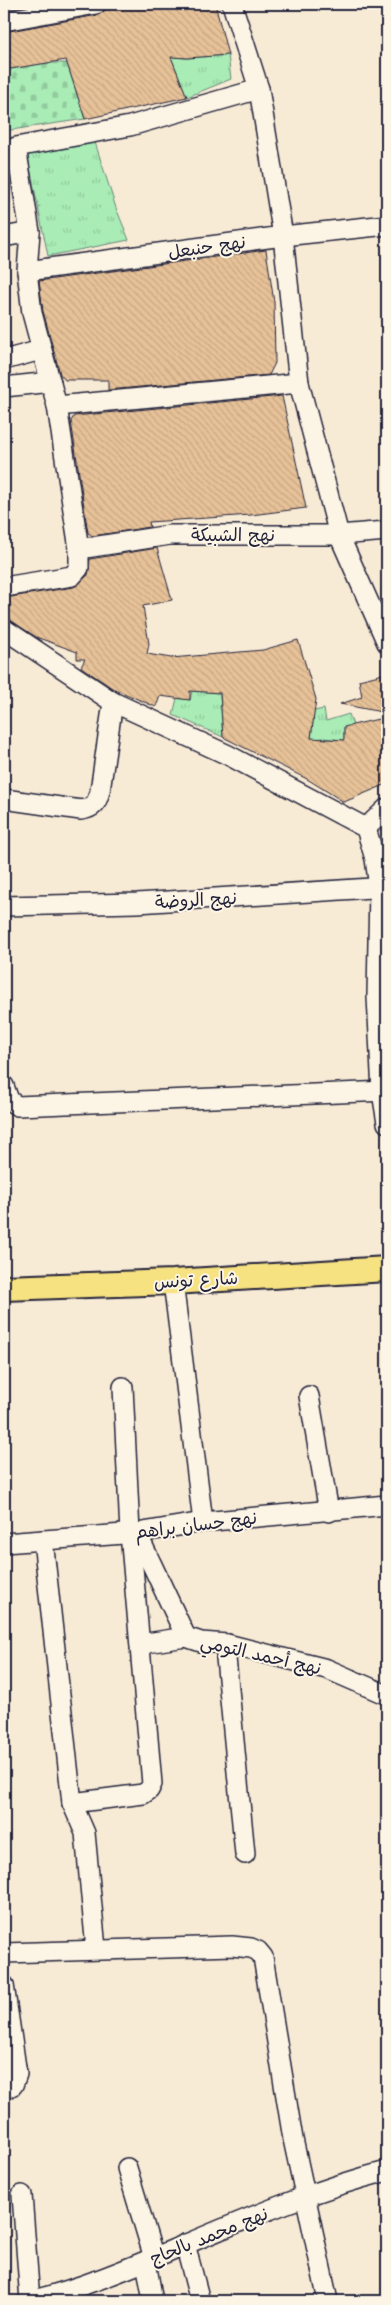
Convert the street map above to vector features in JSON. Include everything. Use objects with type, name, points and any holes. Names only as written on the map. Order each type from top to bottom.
[{"type":"main road","name":"شارع تونس","points":[[4,1288],[173,1282],[387,1269]]},
{"type":"street","points":[[4,21],[96,4]]},
{"type":"street","points":[[232,4],[259,89],[283,236],[299,384],[339,535],[387,643]]},
{"type":"street","points":[[4,587],[72,576],[79,568],[79,549],[57,406],[32,313],[27,271],[30,232],[10,148],[130,126],[259,89]]},
{"type":"street","name":"نهج حنبعل","points":[[27,271],[283,236],[387,225]]},
{"type":"street","points":[[4,237],[30,232]]},
{"type":"street","points":[[4,360],[41,350]]},
{"type":"street","points":[[4,386],[51,382]]},
{"type":"street","points":[[57,406],[299,384]]},
{"type":"street","name":"نهج الشبيكة","points":[[79,549],[139,538],[170,535],[339,535],[387,531]]},
{"type":"street","points":[[4,629],[113,702],[228,755],[366,828],[383,887],[377,997],[387,1123]]},
{"type":"street","points":[[4,799],[81,810],[90,808],[97,802],[113,702]]},
{"type":"street","points":[[366,828],[387,808]]},
{"type":"street","name":"نهج الروضة","points":[[4,906],[137,904],[383,887]]},
{"type":"street","points":[[4,1086],[9,1100],[16,1106],[385,1092]]},
{"type":"street","points":[[173,1282],[203,1522]]},
{"type":"street","points":[[72,1802],[143,1794],[151,1788],[152,1781],[140,1644],[123,1387]]},
{"type":"street","points":[[309,1396],[329,1512]]},
{"type":"street","name":"نهج حسان براهم","points":[[4,1543],[133,1533],[203,1522],[329,1512],[387,1505]]},
{"type":"street","name":"نهج أحمد التومي","points":[[133,1533],[186,1638],[201,1642],[227,1644],[327,1669],[387,1695]]},
{"type":"street","points":[[43,1540],[72,1802],[84,1833],[96,1948]]},
{"type":"street","points":[[140,1644],[186,1638]]},
{"type":"street","points":[[227,1644],[226,1658],[246,1854]]},
{"type":"street","points":[[4,1953],[96,1948],[232,1946],[251,1948],[258,1951],[263,1957],[305,2197],[328,2301]]},
{"type":"street","points":[[4,1985],[17,2074],[13,2085],[4,2090]]},
{"type":"street","points":[[127,2168],[150,2260],[152,2301]]},
{"type":"street","name":"نهج محمد بالحاج","points":[[30,2301],[62,2294],[345,2182],[387,2172]]},
{"type":"street","points":[[22,2195],[30,2301]]},
{"type":"street","points":[[185,2244],[200,2301]]},
{"type":"green space","points":[[228,55],[231,79],[187,97],[171,57],[187,58]]},
{"type":"green space","points":[[45,63],[67,63],[85,119],[4,131],[4,70]]},
{"type":"green space","points":[[93,136],[116,208],[129,240],[48,256],[26,148]]},
{"type":"green space","points":[[192,691],[220,693],[223,737],[173,715],[177,698],[190,700]]},
{"type":"green space","points":[[324,709],[326,721],[349,714],[353,725],[344,728],[344,740],[321,738],[310,750],[314,711]]},
{"type":"building","points":[[136,4],[215,4],[228,55],[187,58],[171,57],[187,97],[85,119],[66,60],[4,70],[4,32],[98,15],[105,10]]},
{"type":"building","points":[[266,250],[274,302],[275,363],[269,375],[108,390],[108,380],[65,380],[60,374],[43,311],[39,281]]},
{"type":"building","points":[[282,396],[306,508],[251,515],[149,522],[150,527],[92,536],[88,533],[71,421],[74,416]]},
{"type":"building","points":[[157,548],[172,600],[143,606],[149,644],[147,654],[171,658],[263,650],[298,640],[316,699],[311,738],[344,740],[344,727],[387,717],[387,784],[344,802],[307,779],[223,737],[220,693],[190,691],[190,700],[160,696],[156,707],[112,688],[81,667],[85,659],[77,659],[77,652],[36,637],[4,618],[4,598],[74,587],[88,575],[90,559]]},
{"type":"building","points":[[387,673],[387,713],[340,704],[362,697],[359,680]]}]
